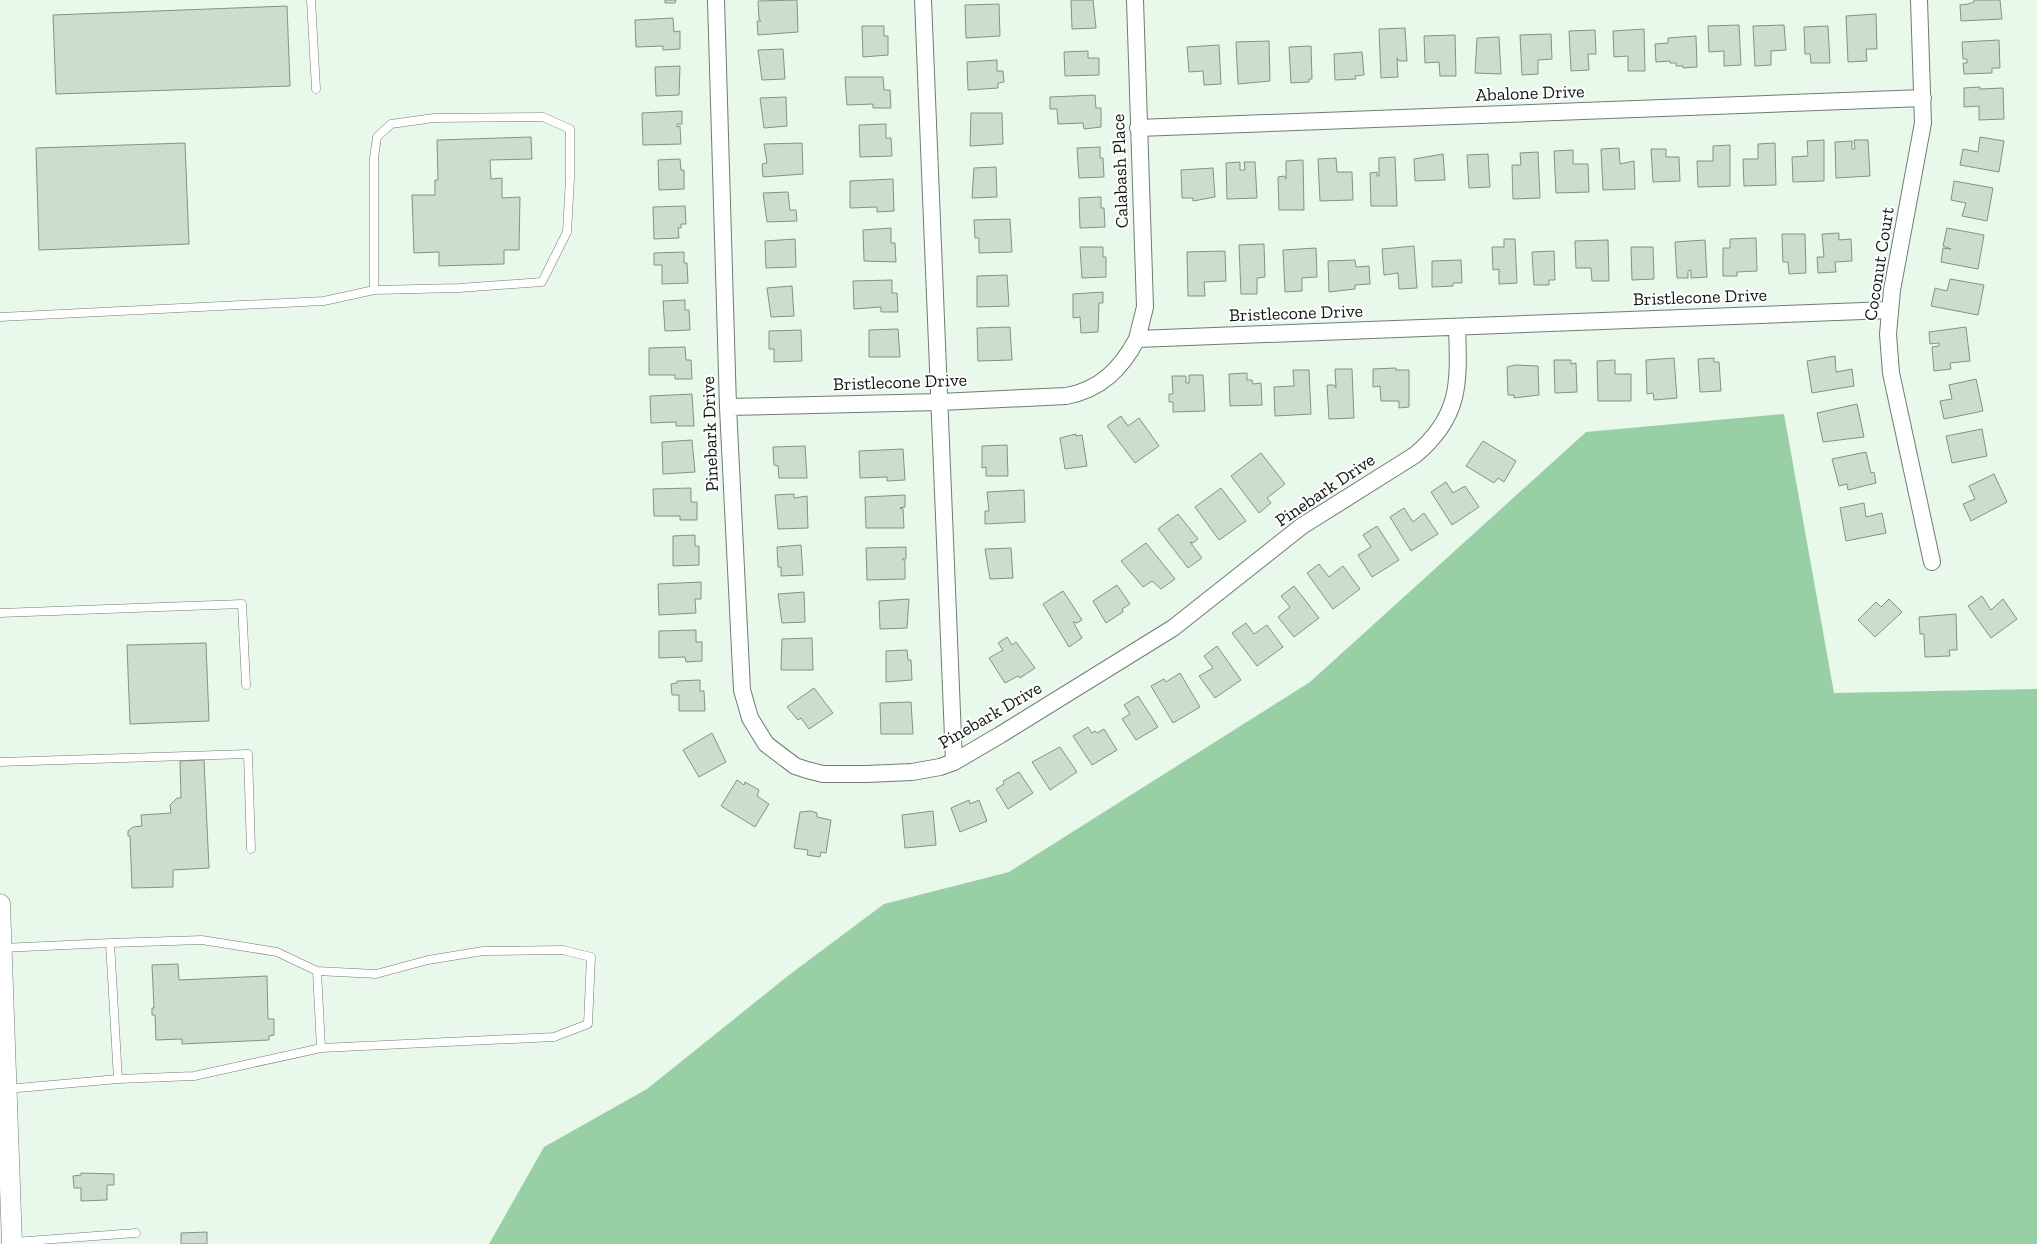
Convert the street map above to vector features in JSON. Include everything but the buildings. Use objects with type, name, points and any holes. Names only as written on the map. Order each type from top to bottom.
[{"type":"street","name":"Pinebark Drive","points":[[716,0],[728,407],[742,683],[744,702],[758,732],[766,744],[796,766],[823,774],[912,772],[954,762],[1173,628],[1302,526],[1415,455],[1427,445],[1452,411],[1458,389],[1457,327]]},
{"type":"street","points":[[923,0],[954,762]]},
{"type":"street","name":"Calabash Place","points":[[1135,0],[1145,307],[1137,339]]},
{"type":"street","name":"Coconut Court","points":[[1919,0],[1923,98],[1920,146],[1889,310],[1888,349],[1891,374],[1932,562]]},
{"type":"street","name":"Abalone Drive","points":[[1138,128],[1923,98]]},
{"type":"street","name":"Bristlecone Drive","points":[[728,407],[940,402],[1048,397],[1080,393],[1105,380],[1121,365],[1137,339],[1889,310]]},
{"type":"street","points":[[0,904],[12,1243]]},
{"type":"lane","points":[[311,0],[316,89]]},
{"type":"lane","points":[[0,317],[324,301],[374,290],[459,288],[542,282],[566,232],[570,178],[570,129],[543,117],[434,118],[391,124],[377,137],[375,151],[374,290]]},
{"type":"lane","points":[[0,613],[242,604],[246,685]]},
{"type":"lane","points":[[0,762],[248,754],[251,849]]},
{"type":"lane","points":[[2,948],[110,942],[202,940],[277,952],[317,971],[376,974],[428,960],[483,951],[563,950],[591,957],[588,1024],[554,1037],[321,1048],[194,1076],[7,1089]]},
{"type":"lane","points":[[110,942],[118,1080]]},
{"type":"lane","points":[[317,971],[321,1048]]},
{"type":"lane","points":[[12,1243],[136,1234]]},
{"type":"green space","points":[[1784,414],[1834,693],[2037,689],[2037,1244],[489,1244],[544,1147],[647,1089],[789,975],[884,904],[1009,872],[1310,682],[1586,432]]}]
